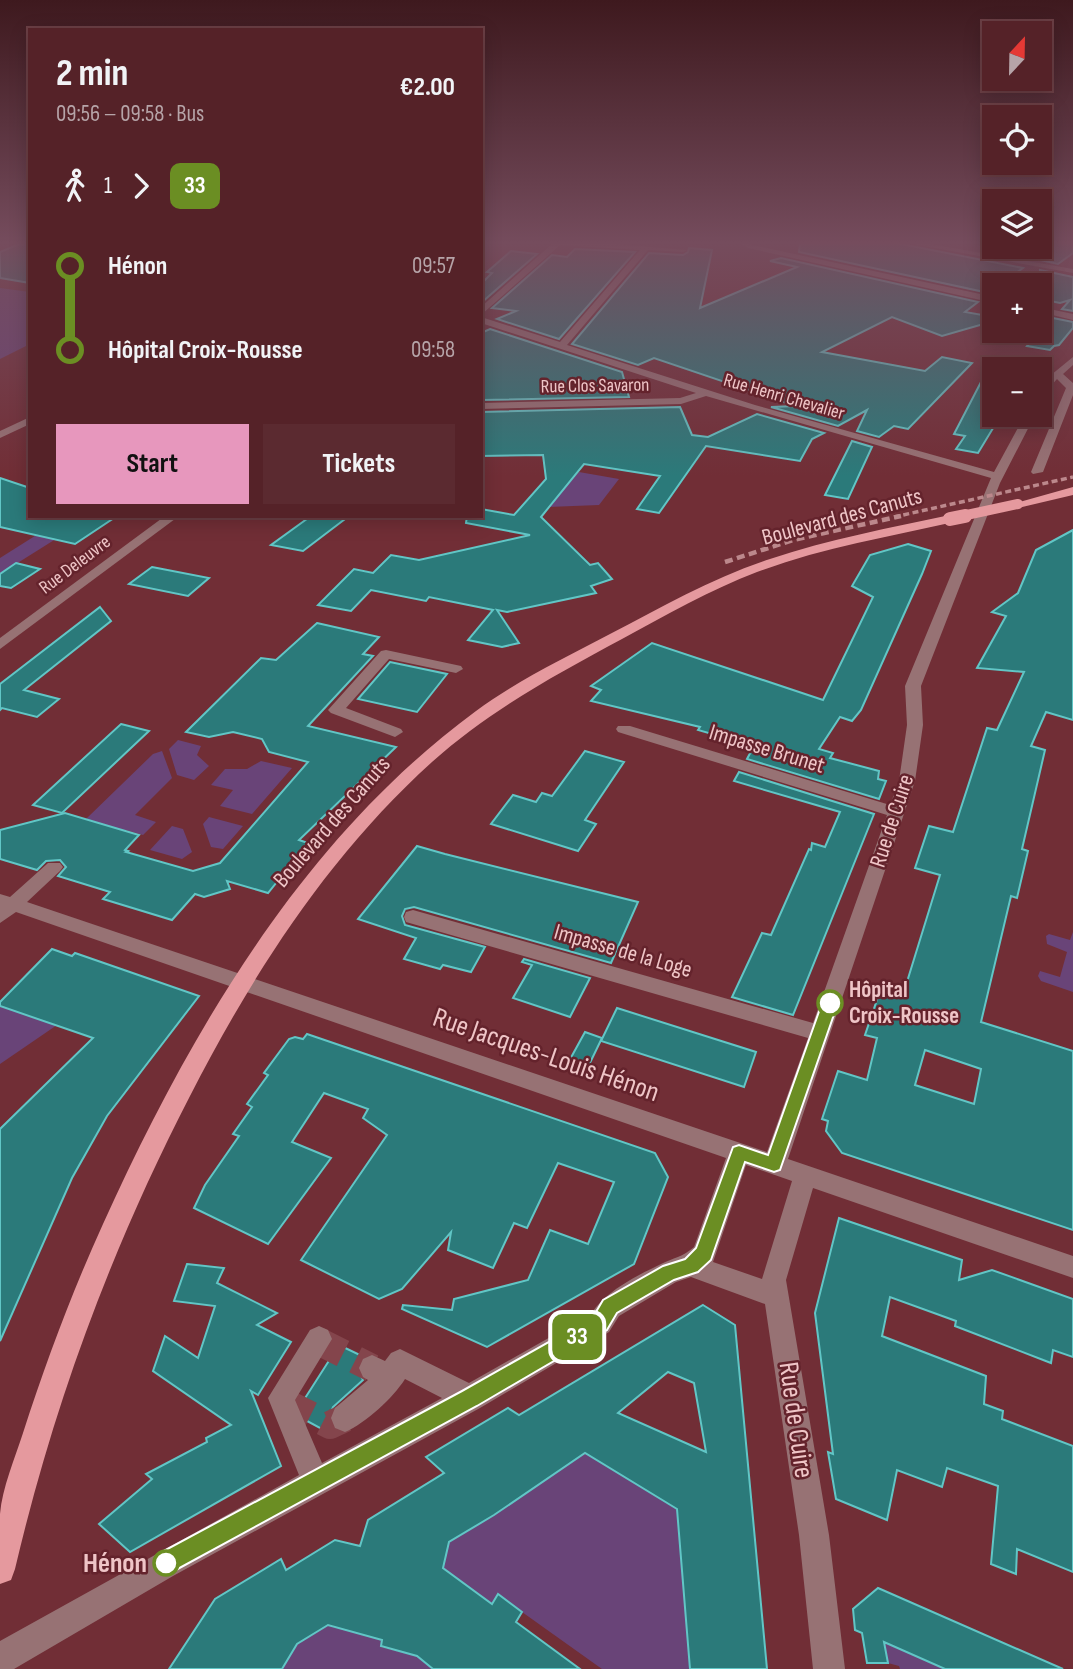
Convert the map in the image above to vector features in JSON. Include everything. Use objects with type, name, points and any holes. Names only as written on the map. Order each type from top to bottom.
[{"type":"main road","name":"Boulevard des Canuts","points":[[0,1569],[63,1352],[108,1240],[192,1068],[241,982],[301,896],[383,799],[476,718],[517,690],[672,606],[734,576],[792,555],[1073,491]]},
{"type":"street","points":[[563,344],[584,320]]},
{"type":"street","name":"Rue Henri Chevalier","points":[[483,321],[563,344],[708,393],[998,477]]},
{"type":"street","points":[[1052,378],[1073,360]]},
{"type":"street","points":[[1037,472],[1071,387],[1057,374]]},
{"type":"street","name":"Rue Clos Savaron","points":[[483,406],[681,401],[708,393]]},
{"type":"street","points":[[0,435],[28,421]]},
{"type":"street","name":"Rue de Cuire","points":[[774,1164],[907,782],[913,737],[913,687],[998,477],[1024,427]]},
{"type":"street","name":"Rue Deleuvre","points":[[0,645],[170,518]]},
{"type":"street","points":[[395,732],[336,710],[386,654],[456,669]]},
{"type":"street","name":"Impasse Brunet","points":[[624,729],[896,812]]},
{"type":"street","points":[[5,907],[54,867]]},
{"type":"street","name":"Rue Jacques-Louis Hénon","points":[[5,907],[241,982],[1073,1267]]},
{"type":"street","name":"Impasse de la Loge","points":[[413,917],[820,1033]]},
{"type":"street","points":[[0,1661],[6,1654],[162,1564],[470,1398],[600,1323],[610,1307],[670,1272],[691,1266],[704,1254],[739,1153]]},
{"type":"street","name":"Rue de Cuire","points":[[805,1175],[774,1280],[814,1535],[828,1669]]},
{"type":"street","points":[[691,1266],[734,1284],[775,1296]]},
{"type":"street","points":[[316,1482],[281,1398],[319,1339]]},
{"type":"street","points":[[345,1418],[387,1369],[470,1398]]},
{"type":"shaded area","points":[[0,320],[28,320],[28,345],[0,359]]},
{"type":"shaded area","points":[[579,472],[619,479],[599,505],[548,507]]},
{"type":"shaded area","points":[[38,534],[59,537],[0,574],[0,558]]},
{"type":"shaded area","points":[[178,740],[201,746],[197,755],[209,766],[194,780],[177,775],[169,749]]},
{"type":"shaded area","points":[[162,751],[172,778],[135,815],[156,822],[143,835],[126,830],[122,835],[106,825],[86,819],[153,754]]},
{"type":"shaded area","points":[[261,761],[292,768],[252,814],[220,806],[233,790],[211,785],[225,769],[247,769]]},
{"type":"shaded area","points":[[209,817],[243,826],[223,849],[211,847],[203,824]]},
{"type":"shaded area","points":[[172,826],[183,829],[192,852],[182,859],[150,850]]},
{"type":"shaded area","points":[[1073,932],[1073,992],[1041,981],[1038,976],[1040,971],[1060,977],[1067,952],[1047,944],[1046,936],[1049,934],[1070,940]]},
{"type":"shaded area","points":[[0,1006],[57,1025],[0,1064]]},
{"type":"shaded area","points":[[585,1453],[677,1509],[690,1669],[602,1669],[498,1595],[492,1604],[443,1568],[449,1542]]},
{"type":"shaded area","points":[[328,1625],[382,1640],[381,1647],[417,1656],[433,1669],[282,1669],[297,1644]]},
{"type":"shaded area","points":[[884,1642],[945,1669],[900,1669],[899,1666],[888,1663]]},
{"type":"building","points":[[500,320],[576,320],[559,339]]},
{"type":"building","points":[[592,320],[886,320],[822,352],[925,371],[942,357],[972,363],[908,429],[894,426],[879,437],[857,431],[867,410],[838,426],[771,407],[796,406],[654,358],[638,365],[572,344]]},
{"type":"building","points":[[900,320],[982,320],[982,324],[942,336]]},
{"type":"building","points":[[1052,320],[1073,322],[1073,328],[1059,345],[1050,350],[1027,346],[1030,343],[1052,343]]},
{"type":"building","points":[[490,329],[622,372],[629,397],[483,400],[483,332]]},
{"type":"building","points":[[982,380],[982,427],[994,427],[978,453],[956,449],[965,436],[954,434]]},
{"type":"building","points":[[680,407],[692,435],[708,437],[757,414],[824,433],[812,439],[800,461],[706,446],[659,513],[637,509],[660,476],[584,464],[541,517],[590,565],[598,563],[612,579],[591,586],[596,593],[507,612],[497,610],[519,643],[502,647],[468,640],[493,610],[429,597],[426,601],[371,590],[351,611],[318,605],[354,569],[373,573],[391,555],[419,560],[530,535],[466,523],[467,518],[483,518],[483,509],[514,515],[546,479],[543,455],[483,456],[483,412]]},
{"type":"building","points":[[852,441],[872,447],[848,499],[825,495]]},
{"type":"building","points":[[0,478],[28,487],[28,518],[114,518],[75,544],[0,527]]},
{"type":"building","points":[[308,518],[346,518],[303,551],[271,545]]},
{"type":"building","points":[[1073,530],[1073,720],[1046,712],[1031,746],[1045,750],[1022,849],[1028,851],[1017,898],[1011,896],[981,1022],[1073,1051],[1073,1230],[842,1153],[826,1131],[828,1121],[822,1119],[838,1071],[867,1080],[877,1038],[865,1035],[880,991],[902,998],[940,875],[915,868],[929,826],[953,832],[987,728],[997,730],[1024,672],[977,668],[1006,616],[992,612],[1018,593],[1036,550]],"holes":[[[925,1050],[981,1069],[974,1104],[915,1085]]]},
{"type":"building","points":[[908,544],[931,551],[922,574],[861,710],[852,721],[840,717],[819,749],[833,753],[830,758],[879,771],[878,779],[886,781],[879,799],[747,759],[754,746],[698,730],[700,727],[591,701],[601,690],[591,686],[652,643],[823,700],[873,597],[852,586],[870,555]]},
{"type":"building","points":[[16,563],[40,569],[11,588],[0,586],[0,574]]},
{"type":"building","points":[[152,567],[209,578],[188,596],[129,584]]},
{"type":"building","points":[[100,607],[111,621],[24,690],[59,699],[37,717],[2,708],[0,710],[0,684]]},
{"type":"building","points":[[317,623],[379,637],[363,654],[373,656],[308,726],[396,747],[299,840],[308,843],[268,893],[227,881],[230,889],[204,897],[195,894],[172,920],[103,899],[110,892],[58,876],[66,867],[60,860],[46,861],[37,870],[0,859],[0,830],[65,813],[139,835],[126,852],[193,871],[220,863],[308,762],[269,752],[262,739],[233,732],[209,737],[186,732],[261,658],[276,660]]},
{"type":"building","points":[[390,662],[447,674],[417,712],[358,699]]},
{"type":"building","points":[[121,724],[149,731],[62,813],[33,805]]},
{"type":"building","points":[[585,751],[624,762],[585,820],[596,824],[578,851],[491,824],[513,795],[536,802],[542,793],[552,796]]},
{"type":"building","points":[[739,772],[874,814],[793,1015],[732,997],[762,933],[771,935],[812,843],[825,847],[840,812],[734,781]]},
{"type":"building","points":[[417,846],[638,902],[611,963],[414,907],[405,909],[402,916],[405,925],[485,947],[471,972],[443,965],[440,969],[404,959],[416,938],[358,919]]},
{"type":"building","points":[[52,949],[72,956],[75,953],[199,996],[107,1116],[72,1178],[0,1341],[0,1129],[93,1038],[0,1006],[0,1002]]},
{"type":"building","points":[[524,959],[590,978],[570,1017],[513,998],[532,965],[522,962]]},
{"type":"building","points":[[617,1008],[756,1052],[744,1087],[601,1041]]},
{"type":"building","points":[[585,1032],[602,1038],[587,1069],[568,1063]]},
{"type":"building","points":[[307,1034],[655,1153],[668,1177],[634,1264],[487,1347],[402,1309],[403,1305],[452,1310],[454,1299],[528,1280],[550,1230],[588,1244],[614,1182],[558,1163],[527,1228],[514,1223],[493,1268],[448,1250],[451,1232],[402,1289],[379,1299],[301,1260],[387,1135],[363,1118],[368,1109],[324,1093],[292,1142],[331,1158],[268,1244],[194,1208],[205,1185],[239,1136],[233,1134],[252,1107],[247,1104],[268,1075],[264,1073],[289,1039],[303,1039]]},
{"type":"building","points":[[839,1218],[962,1260],[959,1280],[992,1270],[1073,1299],[1073,1357],[1053,1350],[1051,1363],[955,1326],[956,1321],[890,1297],[882,1336],[986,1376],[984,1404],[1003,1411],[1002,1419],[1073,1446],[1073,1572],[1017,1549],[1016,1574],[991,1564],[998,1486],[947,1468],[942,1487],[897,1470],[887,1520],[836,1499],[828,1452],[833,1454],[815,1313]]},
{"type":"building","points":[[187,1264],[224,1268],[217,1283],[277,1313],[257,1325],[291,1342],[258,1395],[251,1391],[281,1466],[130,1552],[99,1524],[152,1479],[146,1474],[207,1442],[206,1438],[231,1425],[153,1371],[165,1336],[198,1358],[215,1306],[174,1301]]},
{"type":"building","points":[[703,1305],[735,1325],[767,1669],[690,1669],[677,1509],[585,1453],[449,1542],[443,1568],[492,1604],[498,1594],[522,1612],[516,1622],[580,1669],[433,1669],[417,1656],[381,1646],[382,1640],[328,1625],[297,1644],[282,1669],[169,1669],[215,1599],[281,1559],[286,1570],[335,1540],[360,1546],[368,1520],[444,1473],[426,1457],[508,1408],[519,1415]],"holes":[[[668,1372],[694,1383],[706,1452],[618,1413]]]},
{"type":"building","points":[[339,1345],[362,1356],[357,1369],[363,1380],[333,1407],[329,1417],[333,1430],[331,1434],[307,1421],[300,1406]]},
{"type":"building","points":[[878,1588],[1063,1669],[945,1669],[884,1642],[888,1663],[867,1663],[862,1633],[855,1630],[853,1609]]},
{"type":"tunnel","points":[[318,1341],[372,1368]]},
{"type":"tunnel","points":[[286,1410],[292,1406],[330,1425],[345,1418]]},
{"type":"railway","points":[[894,517],[1073,477]]},
{"type":"railway","points":[[725,562],[793,540],[901,516]]},
{"type":"bus line","name":"33","points":[[166,1563],[470,1398],[600,1323],[610,1307],[670,1272],[691,1266],[704,1254],[739,1153],[774,1164],[830,1003]]},
{"type":"place","name":"Hôpital Croix-Rousse","points":[[830,1003]]},
{"type":"place","name":"Hénon","points":[[166,1563]]}]
